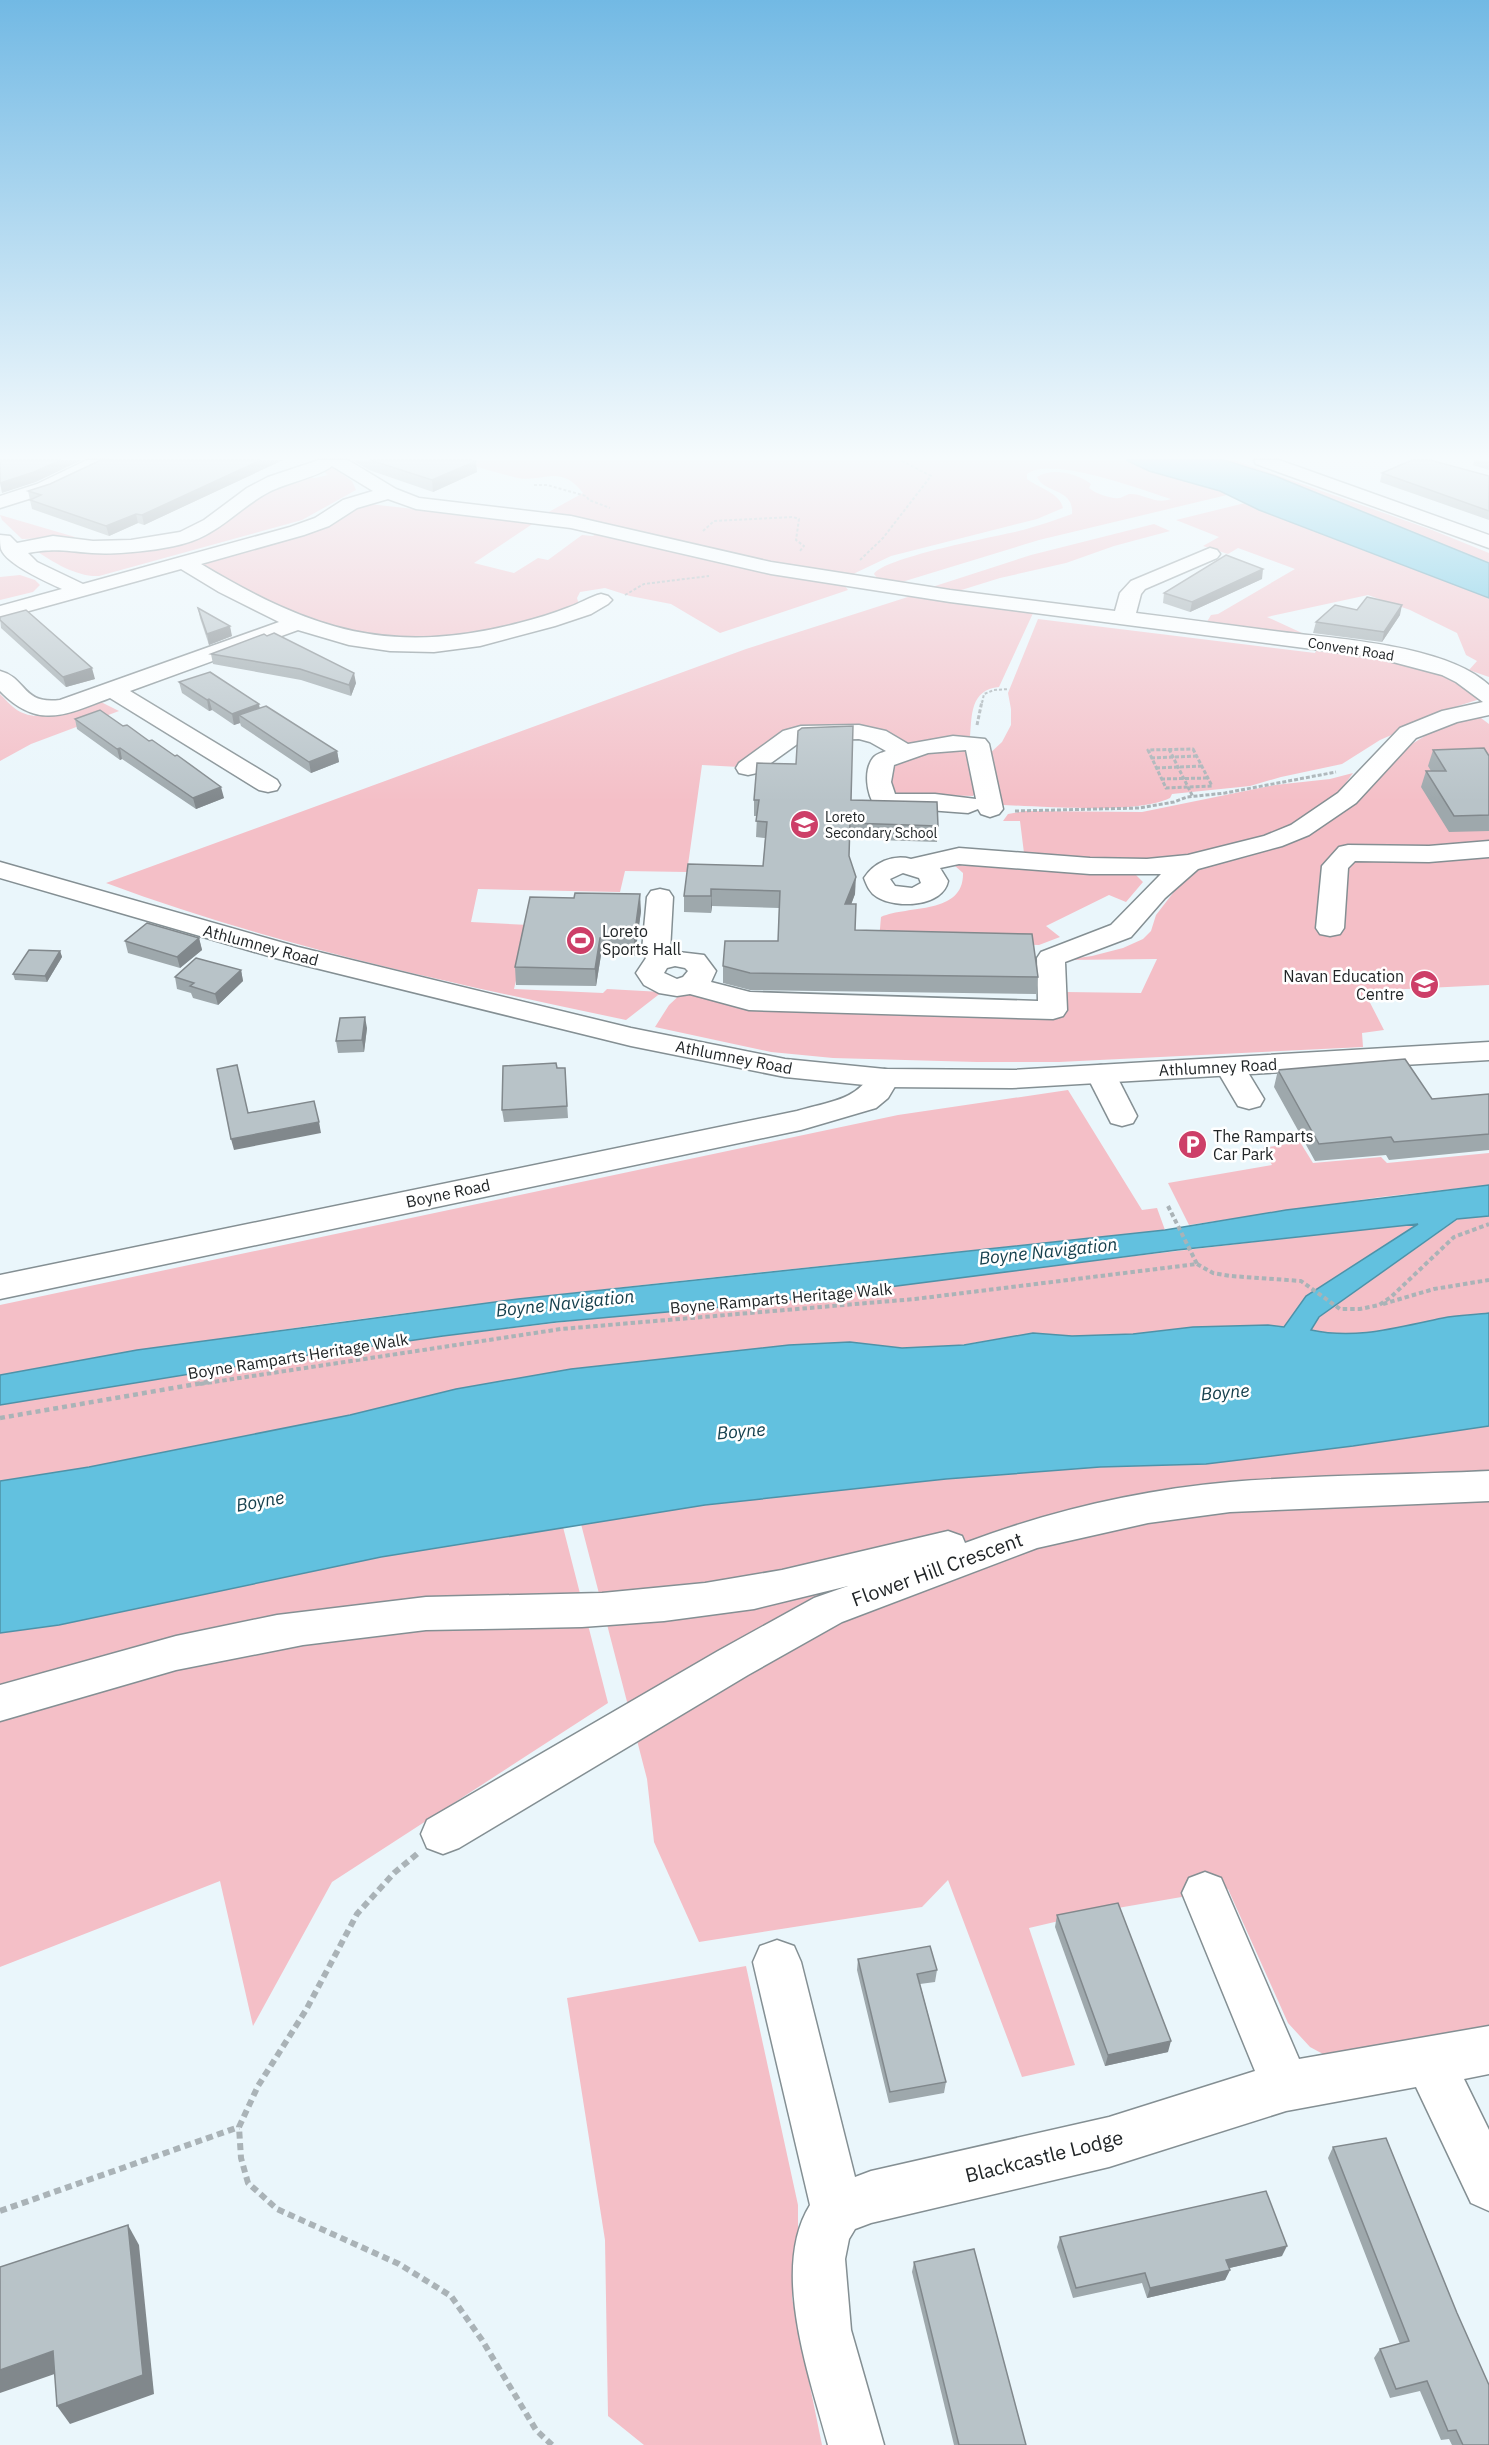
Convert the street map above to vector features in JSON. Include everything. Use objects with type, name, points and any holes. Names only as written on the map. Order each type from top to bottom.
[{"type":"street","points":[[47,574],[81,591]]},
{"type":"street","points":[[0,613],[141,574]]},
{"type":"street","points":[[203,574],[231,592],[297,623],[356,642],[433,646],[468,643],[498,637],[586,609],[601,600]]},
{"type":"street","name":"Convent Road","points":[[853,574],[950,596],[1374,650],[1466,676],[1478,684],[1489,697]]},
{"type":"street","points":[[1124,618],[1131,593],[1138,585],[1163,574]]},
{"type":"street","points":[[0,678],[30,706],[38,709],[64,707],[297,623]]},
{"type":"street","points":[[112,690],[268,785]]},
{"type":"street","points":[[914,866],[959,856],[1090,866],[1147,867],[1189,863],[1273,841],[1300,830],[1347,798],[1408,733],[1450,716],[1489,708]]},
{"type":"street","points":[[748,768],[791,736],[801,733],[859,732],[878,736],[903,751]]},
{"type":"street","points":[[986,812],[935,802],[884,801],[879,782],[883,761],[903,751],[962,742],[977,744],[986,812],[1000,859]]},
{"type":"street","points":[[1330,928],[1335,866],[1348,853],[1451,853],[1489,849]]},
{"type":"street","points":[[660,897],[656,950],[661,961],[675,958],[694,961],[702,971],[701,977],[693,983],[701,988],[748,1001],[1053,1010],[1051,958],[1121,931],[1156,892],[1189,863]]},
{"type":"street","name":"Athlumney Road","points":[[0,870],[289,953],[618,1034],[784,1068],[885,1078],[1001,1079],[1489,1051]]},
{"type":"street","points":[[1230,1067],[1249,1099]]},
{"type":"street","points":[[1101,1074],[1122,1116]]},
{"type":"street","name":"Boyne Road","points":[[0,1287],[801,1120],[865,1101],[877,1091],[885,1078]]},
{"type":"street","name":"Flower Hill Crescent","points":[[444,1834],[733,1663],[828,1610],[1032,1534],[1148,1508],[1230,1497],[1489,1486]]},
{"type":"street","points":[[0,1703],[201,1647],[286,1631],[407,1615],[478,1611],[561,1611],[658,1605],[728,1597],[806,1581],[923,1551],[1032,1534]]},
{"type":"street","points":[[1205,1893],[1286,2086]]},
{"type":"street","points":[[777,1962],[837,2210],[824,2231],[819,2259],[824,2330],[856,2445]]},
{"type":"street","name":"Blackcastle Lodge","points":[[837,2210],[872,2198],[1109,2142],[1286,2086],[1489,2050]]},
{"type":"street","points":[[1429,2061],[1489,2185]]},
{"type":"path","points":[[601,600],[622,598],[638,586],[649,582],[694,579],[714,574]]},
{"type":"path","points":[[977,744],[979,713],[984,694],[1010,689]]},
{"type":"path","points":[[1169,749],[1193,797]]},
{"type":"path","points":[[1169,749],[1193,749],[1212,786],[1166,788],[1148,750],[1169,749]]},
{"type":"path","points":[[1151,758],[1197,756]]},
{"type":"path","points":[[986,812],[1139,808],[1381,762]]},
{"type":"path","points":[[1156,768],[1202,766]]},
{"type":"path","points":[[1161,779],[1208,778]]},
{"type":"path","points":[[1168,1206],[1197,1264],[1213,1273],[1231,1276],[1301,1281],[1340,1309],[1360,1309],[1434,1289],[1489,1280]]},
{"type":"path","points":[[1379,1305],[1454,1237],[1489,1224]]},
{"type":"path","name":"Boyne Ramparts Heritage Walk","points":[[0,1418],[267,1372],[561,1329],[915,1299],[1197,1264]]},
{"type":"path","points":[[444,1834],[393,1873],[357,1914],[306,2010],[258,2086],[239,2127],[241,2158],[248,2182],[277,2209],[399,2264],[451,2296],[482,2340],[536,2430],[552,2445]]},
{"type":"path","points":[[0,2211],[239,2127]]},
{"type":"shaded area","points":[[82,574],[106,574],[99,576]]},
{"type":"shaded area","points":[[214,574],[793,574],[844,585],[848,590],[720,633],[671,604],[630,596],[605,588],[580,592],[577,598],[579,605],[502,631],[385,641],[299,617]]},
{"type":"shaded area","points":[[874,574],[928,574],[892,585],[878,579]]},
{"type":"shaded area","points":[[972,574],[1017,574],[955,592],[929,588]]},
{"type":"shaded area","points":[[1286,574],[1428,574],[1489,598],[1489,677],[1469,670],[1477,661],[1466,655],[1457,633],[1410,610],[1368,595],[1267,617],[1302,633],[1301,638],[1205,625],[1211,615],[1218,614]]},
{"type":"shaded area","points":[[20,575],[35,580],[40,585],[33,592],[0,600],[0,577]]},
{"type":"shaded area","points":[[914,595],[1034,611],[999,687],[983,693],[974,705],[970,738],[909,746],[802,730],[739,767],[702,765],[687,872],[625,871],[620,892],[478,889],[471,922],[529,925],[514,989],[603,993],[607,989],[662,992],[626,1020],[429,977],[299,944],[234,926],[106,883],[746,649]]},
{"type":"shaded area","points":[[1038,619],[1315,653],[1317,649],[1390,660],[1445,674],[1461,683],[1480,699],[1458,706],[1380,740],[1342,764],[1250,786],[1172,794],[1170,798],[1154,803],[1111,808],[1000,805],[987,756],[1002,742],[1011,725],[1008,693]]},
{"type":"shaded area","points":[[0,694],[17,710],[36,716],[58,714],[99,701],[119,711],[31,744],[0,761]]},
{"type":"shaded area","points":[[1472,716],[1481,718],[1489,724],[1489,985],[1364,991],[1384,1030],[1362,1033],[1363,1047],[1059,1062],[833,1058],[771,1052],[655,1027],[669,1005],[682,993],[735,1006],[1035,1018],[1063,1017],[1068,1004],[1066,992],[1141,993],[1157,959],[1063,960],[1123,948],[1143,939],[1151,931],[1156,915],[1190,871],[1250,856],[1306,835],[1404,749],[1439,727]]},
{"type":"shaded area","points":[[955,747],[966,751],[978,789],[973,796],[894,794],[889,776],[892,764],[918,753]]},
{"type":"shaded area","points":[[1353,773],[1337,795],[1288,829],[1256,840],[1178,858],[1117,863],[1024,853],[1020,821],[1003,821],[1008,814],[1025,811],[1142,812],[1275,785],[1330,779]]},
{"type":"shaded area","points":[[954,865],[1125,873],[1136,875],[1143,882],[1126,902],[1109,895],[1046,926],[1060,937],[1039,945],[879,940],[881,917],[933,906],[955,896],[961,886],[963,873]]},
{"type":"shaded area","points":[[1068,1090],[1142,1210],[1157,1208],[1165,1230],[435,1309],[145,1350],[0,1375],[0,1305],[898,1115]]},
{"type":"shaded area","points":[[1300,1142],[1313,1163],[1381,1157],[1387,1163],[1489,1153],[1489,1185],[1381,1197],[1189,1225],[1168,1183],[1272,1165],[1263,1148]]},
{"type":"shaded area","points":[[1489,1216],[1489,1313],[1445,1318],[1389,1331],[1349,1335],[1311,1331],[1319,1317],[1458,1219]]},
{"type":"shaded area","points":[[1419,1223],[1306,1296],[1284,1327],[1268,1325],[1193,1327],[1133,1334],[1072,1336],[1033,1333],[961,1345],[902,1348],[850,1342],[789,1345],[571,1369],[456,1389],[350,1415],[89,1467],[0,1481],[0,1405],[295,1357],[443,1336]]},
{"type":"shaded area","points":[[1489,1426],[1489,2031],[1349,2058],[1323,2054],[1310,2047],[1288,2023],[1228,1889],[1106,1910],[1029,1928],[1075,2065],[1022,2077],[948,1880],[922,1907],[699,1942],[654,1842],[647,1779],[581,1524],[705,1505],[946,1479],[1100,1467],[1206,1464]]},
{"type":"shaded area","points":[[563,1527],[608,1703],[332,1882],[253,2026],[220,1881],[0,1967],[0,1633],[59,1625],[381,1557]]},
{"type":"shaded area","points":[[746,1966],[798,2205],[798,2243],[792,2298],[822,2445],[644,2445],[608,2416],[605,2240],[567,1998]]},
{"type":"water","points":[[1427,574],[1489,574],[1489,598]]},
{"type":"water","points":[[1489,1185],[1489,1216],[1457,1219],[1319,1317],[1311,1330],[1328,1333],[1361,1333],[1449,1317],[1489,1313],[1489,1426],[1206,1464],[1100,1467],[946,1479],[705,1505],[381,1557],[59,1625],[0,1633],[0,1481],[89,1467],[350,1415],[456,1389],[571,1369],[789,1345],[850,1342],[902,1348],[964,1345],[1033,1333],[1072,1336],[1133,1334],[1193,1327],[1268,1325],[1284,1327],[1306,1296],[1418,1224],[1177,1250],[756,1304],[556,1322],[443,1336],[295,1357],[0,1405],[0,1375],[137,1350],[518,1299],[1165,1230],[1286,1210]]},
{"type":"building","points":[[1195,574],[1252,574],[1192,602],[1164,593]]},
{"type":"building","points":[[1367,597],[1402,605],[1384,632],[1316,622],[1335,605],[1357,610]]},
{"type":"building","points":[[198,608],[230,626],[207,634]]},
{"type":"building","points":[[26,610],[92,668],[63,677],[0,620],[0,617]]},
{"type":"building","points":[[274,633],[354,673],[349,685],[300,669],[211,654],[264,634],[267,636]]},
{"type":"building","points":[[210,672],[259,704],[232,714],[179,682]]},
{"type":"building","points":[[266,706],[337,751],[309,762],[239,715]]},
{"type":"building","points":[[100,710],[123,726],[127,725],[149,741],[152,740],[175,756],[177,755],[221,787],[193,798],[75,719]]},
{"type":"building","points":[[853,726],[851,800],[937,802],[938,826],[850,823],[849,856],[856,877],[845,904],[856,904],[855,930],[1032,934],[1038,977],[750,973],[723,966],[725,941],[778,941],[780,891],[711,889],[711,896],[684,896],[688,864],[763,866],[767,822],[756,821],[759,800],[754,800],[757,763],[796,764],[798,731],[802,728]]},
{"type":"building","points":[[1484,748],[1489,756],[1489,815],[1454,816],[1426,771],[1446,771],[1433,750]]},
{"type":"building","name":"Loreto Sports Hall","points":[[575,893],[640,894],[634,938],[600,938],[595,969],[515,967],[530,897],[574,898]]},
{"type":"building","points":[[147,923],[199,938],[177,957],[125,941]]},
{"type":"building","points":[[29,950],[60,951],[45,976],[13,974]]},
{"type":"building","points":[[196,958],[241,970],[215,994],[190,986],[194,983],[175,977]]},
{"type":"building","points":[[365,1017],[362,1040],[336,1041],[340,1018]]},
{"type":"building","points":[[1405,1059],[1432,1099],[1489,1094],[1489,1134],[1394,1142],[1391,1137],[1319,1144],[1278,1070]]},
{"type":"building","points":[[556,1063],[557,1068],[565,1068],[567,1106],[502,1110],[503,1066]]},
{"type":"building","points":[[237,1065],[248,1113],[314,1101],[319,1122],[231,1139],[217,1069]]},
{"type":"building","points":[[1118,1903],[1171,2041],[1108,2055],[1057,1915]]},
{"type":"building","points":[[930,1946],[937,1970],[917,1974],[946,2082],[890,2092],[858,1959]]},
{"type":"building","points":[[1386,2138],[1457,2313],[1489,2385],[1489,2445],[1463,2445],[1456,2430],[1448,2431],[1427,2381],[1396,2389],[1380,2349],[1409,2341],[1333,2147]]},
{"type":"building","points":[[1266,2191],[1287,2246],[1226,2260],[1230,2270],[1150,2288],[1145,2273],[1076,2288],[1060,2237]]},
{"type":"building","points":[[128,2225],[143,2375],[57,2406],[53,2351],[0,2370],[0,2267]]},
{"type":"building","points":[[974,2249],[1026,2445],[959,2445],[914,2262]]},
{"type":"place","name":"Loreto Secondary School","points":[[804,825]]},
{"type":"place","name":"Loreto Sports Hall","points":[[581,940]]},
{"type":"place","name":"Navan Education Centre","points":[[1425,985]]},
{"type":"place","name":"The Ramparts Car Park","points":[[1192,1145]]},
{"type":"water label","name":"Boyne Navigation","points":[[1048,1251]]},
{"type":"water label","name":"Boyne Navigation","points":[[565,1303]]},
{"type":"water label","name":"Boyne","points":[[1225,1392]]},
{"type":"water label","name":"Boyne","points":[[741,1431]]},
{"type":"water label","name":"Boyne","points":[[260,1501]]}]
